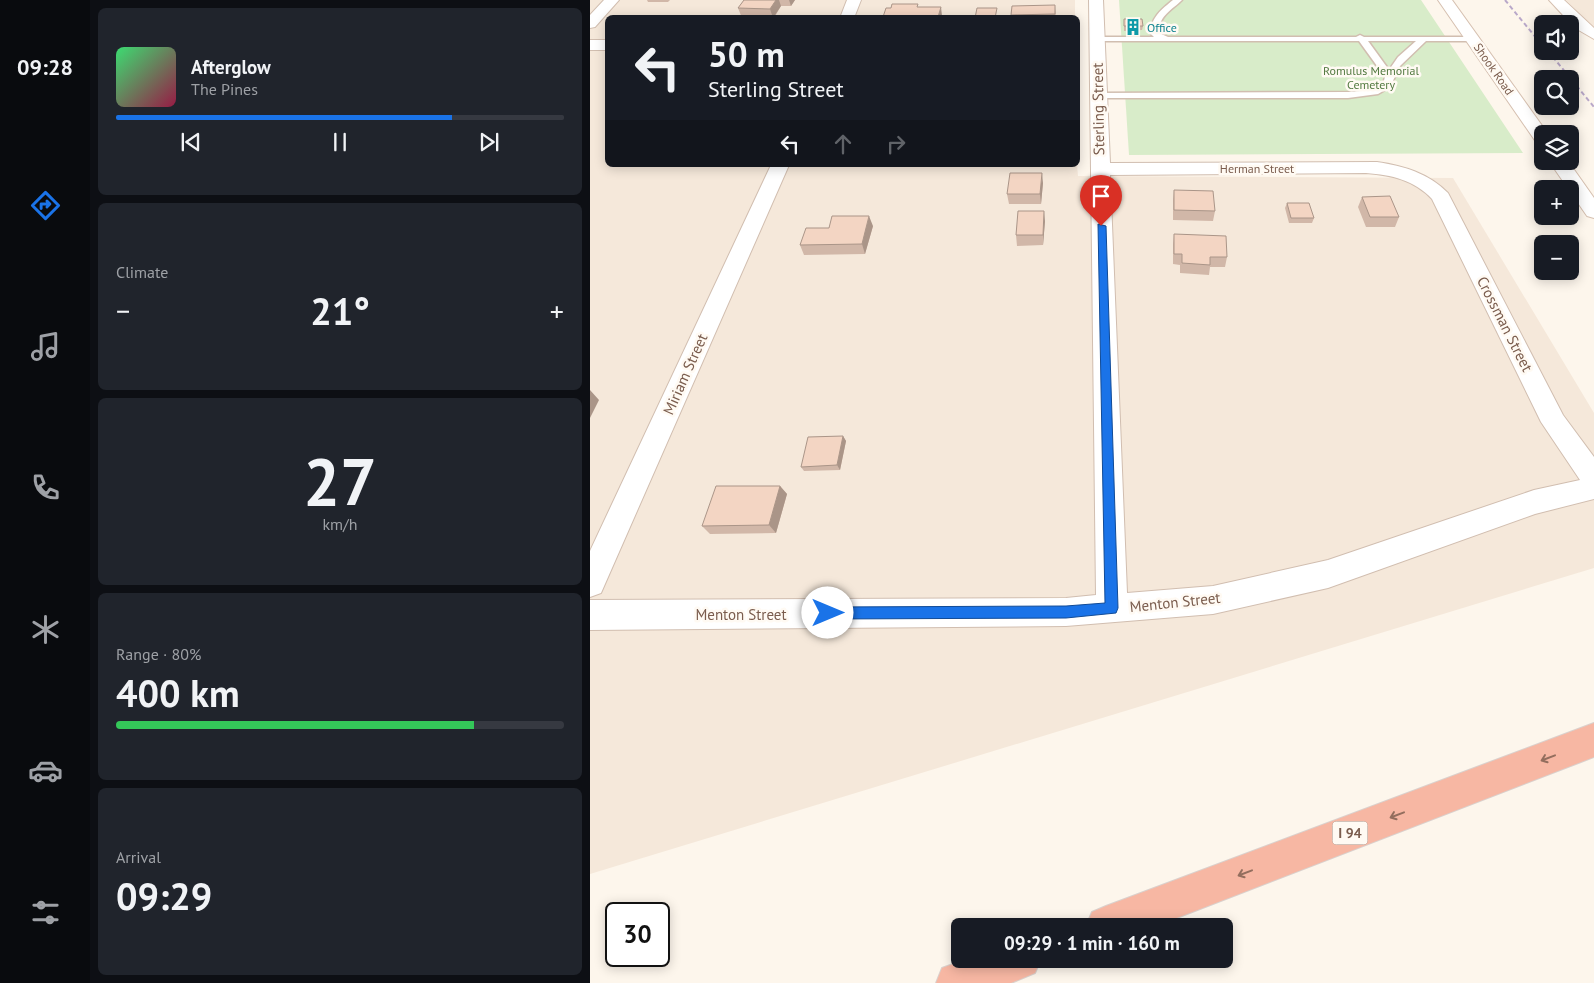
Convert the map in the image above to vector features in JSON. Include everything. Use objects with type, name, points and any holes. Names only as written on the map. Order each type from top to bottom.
[{"type":"highway","name":"I 94","points":[[1127,918],[1594,740]]},
{"type":"highway","points":[[957,983],[997,968]]},
{"type":"street","points":[[590,24],[612,0]]},
{"type":"street","points":[[848,15],[854,0]]},
{"type":"street","name":"Sterling Street","points":[[1096,0],[1090,41],[1098,96],[1112,608]]},
{"type":"street","name":"Shook Road","points":[[1445,0],[1534,127]]},
{"type":"street","points":[[1556,0],[1580,25],[1594,35]]},
{"type":"street","points":[[590,45],[605,44]]},
{"type":"street","name":"Miriam Street","points":[[590,583],[779,167]]},
{"type":"street","name":"Herman Street","points":[[1100,168],[1366,167],[1386,168],[1412,175]]},
{"type":"street","points":[[1564,170],[1594,212]]},
{"type":"street","name":"Crossman Street","points":[[1412,175],[1432,186],[1441,197],[1554,422],[1594,478]]},
{"type":"street","name":"Menton Street","points":[[590,615],[1056,612],[1213,600],[1328,574],[1534,502],[1594,488]]},
{"type":"lane","points":[[1165,38],[1155,34],[1154,26],[1158,17],[1178,0]]},
{"type":"lane","points":[[1090,41],[1165,38],[1473,39]]},
{"type":"lane","points":[[1360,38],[1373,52],[1389,77]]},
{"type":"lane","points":[[1098,96],[1348,95],[1375,92],[1387,85],[1389,77],[1399,61],[1425,38]]},
{"type":"shaded area","points":[[590,0],[1075,0],[1075,15],[605,15],[605,167],[1077,167],[1078,176],[1453,178],[1594,413],[1594,568],[590,874]]},
{"type":"shaded area","points":[[1566,0],[1594,0],[1594,28]]},
{"type":"green space","name":"Romulus Memorial Cemetery","points":[[1119,0],[1421,0],[1523,153],[1129,155]]},
{"type":"building","points":[[744,0],[776,0],[770,9],[738,8]]},
{"type":"building","points":[[892,4],[918,4],[917,7],[941,7],[939,15],[884,15],[886,8],[891,8]]},
{"type":"building","points":[[1055,5],[1055,14],[1011,15],[1012,6]]},
{"type":"building","points":[[977,8],[997,8],[996,15],[976,15]]},
{"type":"building","points":[[1124,19],[1142,19],[1143,26],[1124,26]]},
{"type":"building","points":[[1010,173],[1042,173],[1040,194],[1007,194]]},
{"type":"building","points":[[1174,190],[1213,191],[1215,211],[1174,210]]},
{"type":"building","points":[[1390,196],[1399,217],[1370,217],[1362,197]]},
{"type":"building","points":[[1287,203],[1309,203],[1314,218],[1291,218]]},
{"type":"building","points":[[1018,211],[1044,211],[1043,235],[1016,235]]},
{"type":"building","points":[[832,216],[869,216],[862,244],[800,245],[806,228],[829,228]]},
{"type":"building","points":[[1174,234],[1226,236],[1227,257],[1210,257],[1210,265],[1182,263],[1182,254],[1174,254]]},
{"type":"building","points":[[843,436],[837,465],[801,467],[808,437]]},
{"type":"building","points":[[716,486],[780,486],[769,525],[702,526]]},
{"type":"railway","points":[[1505,0],[1534,35]]},
{"type":"railway","points":[[1555,60],[1594,107]]},
{"type":"place","name":"Office","points":[[1133,27]]},
{"type":"route","points":[[828,613],[1066,612],[1112,608],[1101,226]]}]
